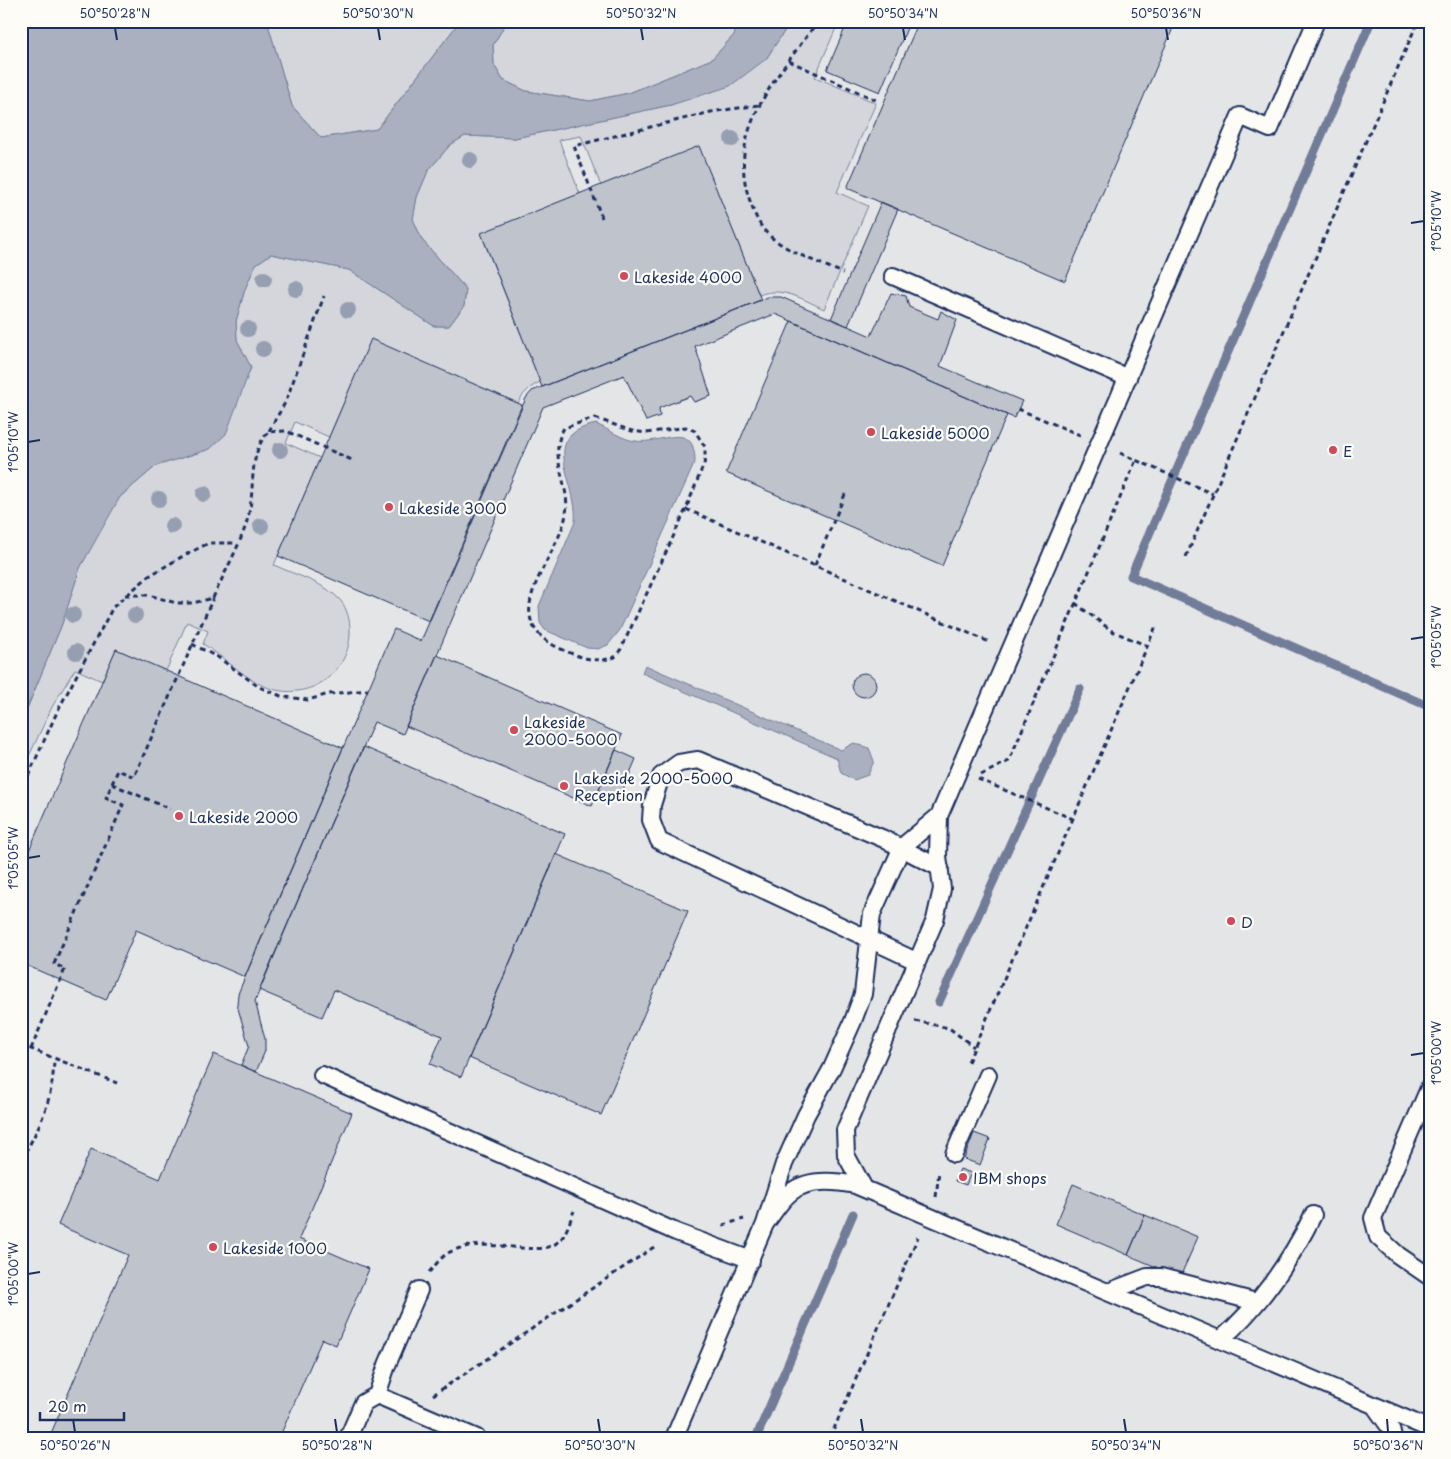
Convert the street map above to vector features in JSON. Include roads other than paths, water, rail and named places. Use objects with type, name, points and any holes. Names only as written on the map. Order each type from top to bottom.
[{"type":"lane","points":[[674,1438],[765,1224],[784,1164],[806,1115],[832,1068],[863,994],[872,914],[902,848],[938,816],[1011,651],[1240,116],[1270,129],[1316,21]]},
{"type":"lane","points":[[893,276],[1128,378]]},
{"type":"lane","points":[[916,960],[869,940],[659,841],[651,820],[655,790],[661,776],[679,763],[698,760],[902,848],[940,868]]},
{"type":"lane","points":[[864,1188],[846,1155],[845,1130],[916,960],[935,920],[942,889],[938,816]]},
{"type":"lane","points":[[322,1075],[676,1232],[750,1260]]},
{"type":"lane","points":[[954,1154],[988,1076]]},
{"type":"lane","points":[[1430,1086],[1373,1218],[1378,1237],[1398,1256],[1430,1277]]},
{"type":"lane","points":[[765,1224],[790,1192],[812,1183],[835,1182],[864,1188],[1376,1408],[1430,1429]]},
{"type":"lane","points":[[1220,1340],[1256,1302],[1296,1249],[1313,1215]]},
{"type":"lane","points":[[1108,1292],[1147,1277],[1161,1277],[1256,1302]]},
{"type":"lane","points":[[348,1438],[363,1403],[378,1395],[387,1365],[418,1290]]},
{"type":"lane","points":[[378,1395],[477,1438]]},
{"type":"lane","points":[[1376,1408],[1391,1429],[1393,1438]]},
{"type":"water","points":[[21,21],[267,21],[292,106],[321,138],[377,129],[460,21],[507,21],[493,45],[494,65],[503,80],[526,91],[590,101],[629,93],[712,59],[734,35],[740,21],[791,21],[766,59],[730,86],[671,105],[596,121],[515,138],[465,136],[450,145],[428,171],[417,197],[413,219],[422,240],[466,289],[464,306],[449,326],[434,326],[349,270],[271,254],[256,264],[245,289],[236,321],[237,340],[251,367],[226,434],[210,449],[156,466],[120,497],[80,568],[62,624],[21,723]]},
{"type":"water","points":[[596,424],[636,441],[675,436],[683,437],[689,441],[693,449],[695,462],[620,630],[608,645],[598,649],[587,648],[545,630],[540,623],[539,606],[575,522],[575,507],[564,462],[564,450],[568,439],[578,430]]},
{"type":"water","points":[[645,665],[841,750],[854,743],[869,748],[874,761],[868,775],[854,780],[841,773],[837,758],[642,673]]},
{"type":"waterway","points":[[1371,21],[1131,576],[1430,707]]},
{"type":"waterway","points":[[939,1002],[1080,689]]},
{"type":"waterway","points":[[756,1438],[853,1214]]},
{"type":"place","name":"Lakeside 4000","points":[[624,276]]},
{"type":"place","name":"Lakeside 5000","points":[[871,432]]},
{"type":"place","name":"E","points":[[1333,450]]},
{"type":"place","name":"Lakeside 3000","points":[[389,507]]},
{"type":"place","name":"Lakeside 2000-5000","points":[[514,730]]},
{"type":"place","name":"Lakeside 2000-5000 Reception","points":[[564,786]]},
{"type":"place","name":"Lakeside 2000","points":[[179,816]]},
{"type":"place","name":"D","points":[[1231,921]]},
{"type":"place","name":"IBM shops","points":[[963,1177]]},
{"type":"place","name":"Lakeside 1000","points":[[213,1247]]}]
